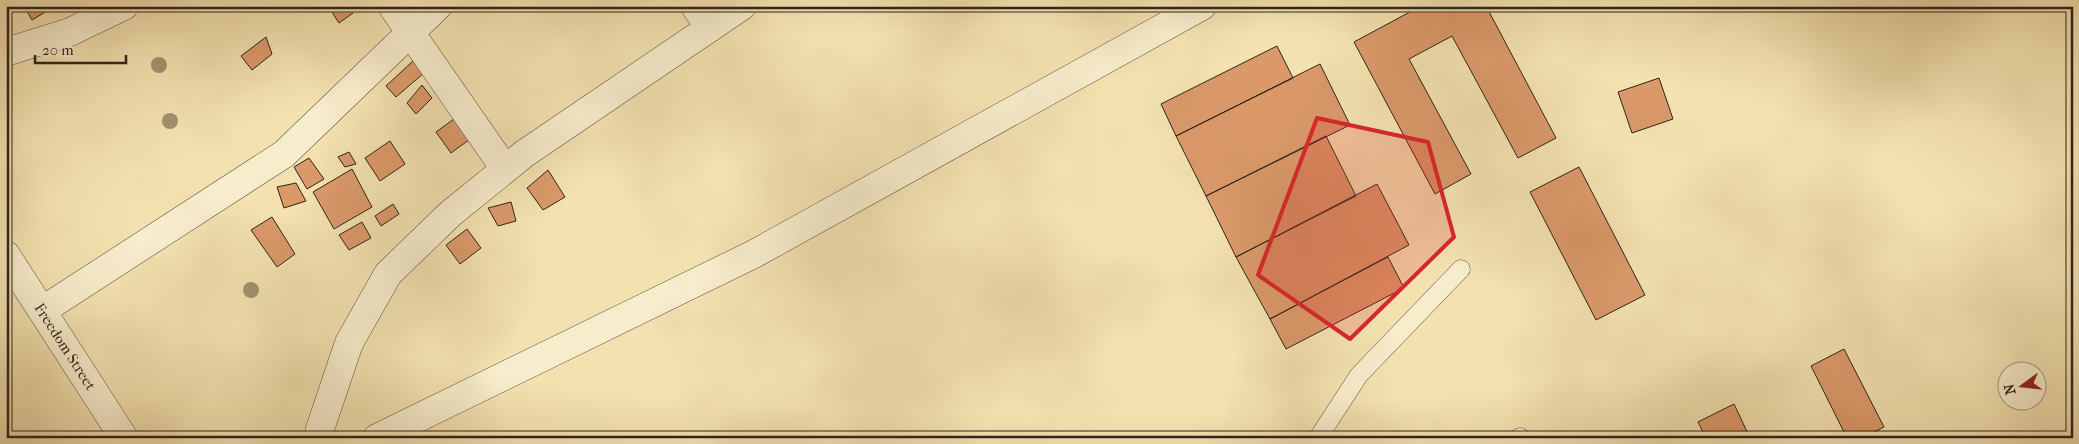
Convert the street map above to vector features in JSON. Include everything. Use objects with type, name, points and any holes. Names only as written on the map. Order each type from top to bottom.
[{"type":"street","points":[[6,52],[70,32],[124,6]]},
{"type":"street","points":[[392,6],[505,169]]},
{"type":"street","points":[[43,310],[284,154],[438,6]]},
{"type":"street","points":[[320,438],[320,429],[349,343],[388,274],[450,214],[524,154],[702,17],[742,6]]},
{"type":"street","points":[[377,438],[754,254],[1202,6]]},
{"type":"street","name":"Freedom Street","points":[[6,255],[124,438]]},
{"type":"lane","points":[[1318,438],[1359,375],[1461,270]]},
{"type":"highlighted area","points":[[1317,118],[1428,142],[1454,237],[1350,339],[1258,275]]},
{"type":"building","points":[[24,6],[51,6],[52,8],[32,20]]},
{"type":"building","points":[[328,6],[348,6],[353,13],[339,23]]},
{"type":"building","points":[[1421,6],[1486,6],[1556,138],[1518,158],[1452,36],[1409,59],[1471,174],[1435,194],[1354,42]]},
{"type":"building","points":[[266,37],[272,54],[252,70],[241,56]]},
{"type":"building","points":[[1277,46],[1293,78],[1176,136],[1161,104]]},
{"type":"building","points":[[413,61],[424,73],[396,97],[386,86]]},
{"type":"building","points":[[1320,64],[1350,125],[1206,196],[1176,136]]},
{"type":"building","points":[[1659,78],[1673,119],[1632,133],[1618,92]]},
{"type":"building","points":[[422,85],[432,98],[416,114],[407,103]]},
{"type":"building","points":[[458,116],[473,137],[451,153],[436,132]]},
{"type":"building","points":[[1326,136],[1356,196],[1236,257],[1206,196]]},
{"type":"building","points":[[390,141],[405,164],[380,181],[365,158]]},
{"type":"building","points":[[349,152],[356,164],[345,167],[338,157]]},
{"type":"building","points":[[309,158],[324,179],[307,189],[294,167]]},
{"type":"building","points":[[1579,167],[1645,295],[1596,320],[1530,192]]},
{"type":"building","points":[[352,169],[372,207],[334,229],[313,192]]},
{"type":"building","points":[[548,170],[565,197],[543,210],[527,188]]},
{"type":"building","points":[[296,183],[306,201],[284,208],[277,187]]},
{"type":"building","points":[[1377,184],[1409,245],[1270,319],[1236,257]]},
{"type":"building","points":[[511,202],[516,221],[498,226],[488,208]]},
{"type":"building","points":[[393,204],[399,214],[381,226],[375,216]]},
{"type":"building","points":[[272,217],[295,254],[277,267],[251,230]]},
{"type":"building","points":[[362,222],[371,238],[349,250],[339,235]]},
{"type":"building","points":[[467,229],[481,248],[460,264],[446,245]]},
{"type":"building","points":[[1388,257],[1404,288],[1286,349],[1270,319]]},
{"type":"building","points":[[1844,349],[1884,427],[1863,438],[1847,438],[1811,366]]},
{"type":"building","points":[[1734,404],[1750,438],[1706,438],[1698,422]]}]
